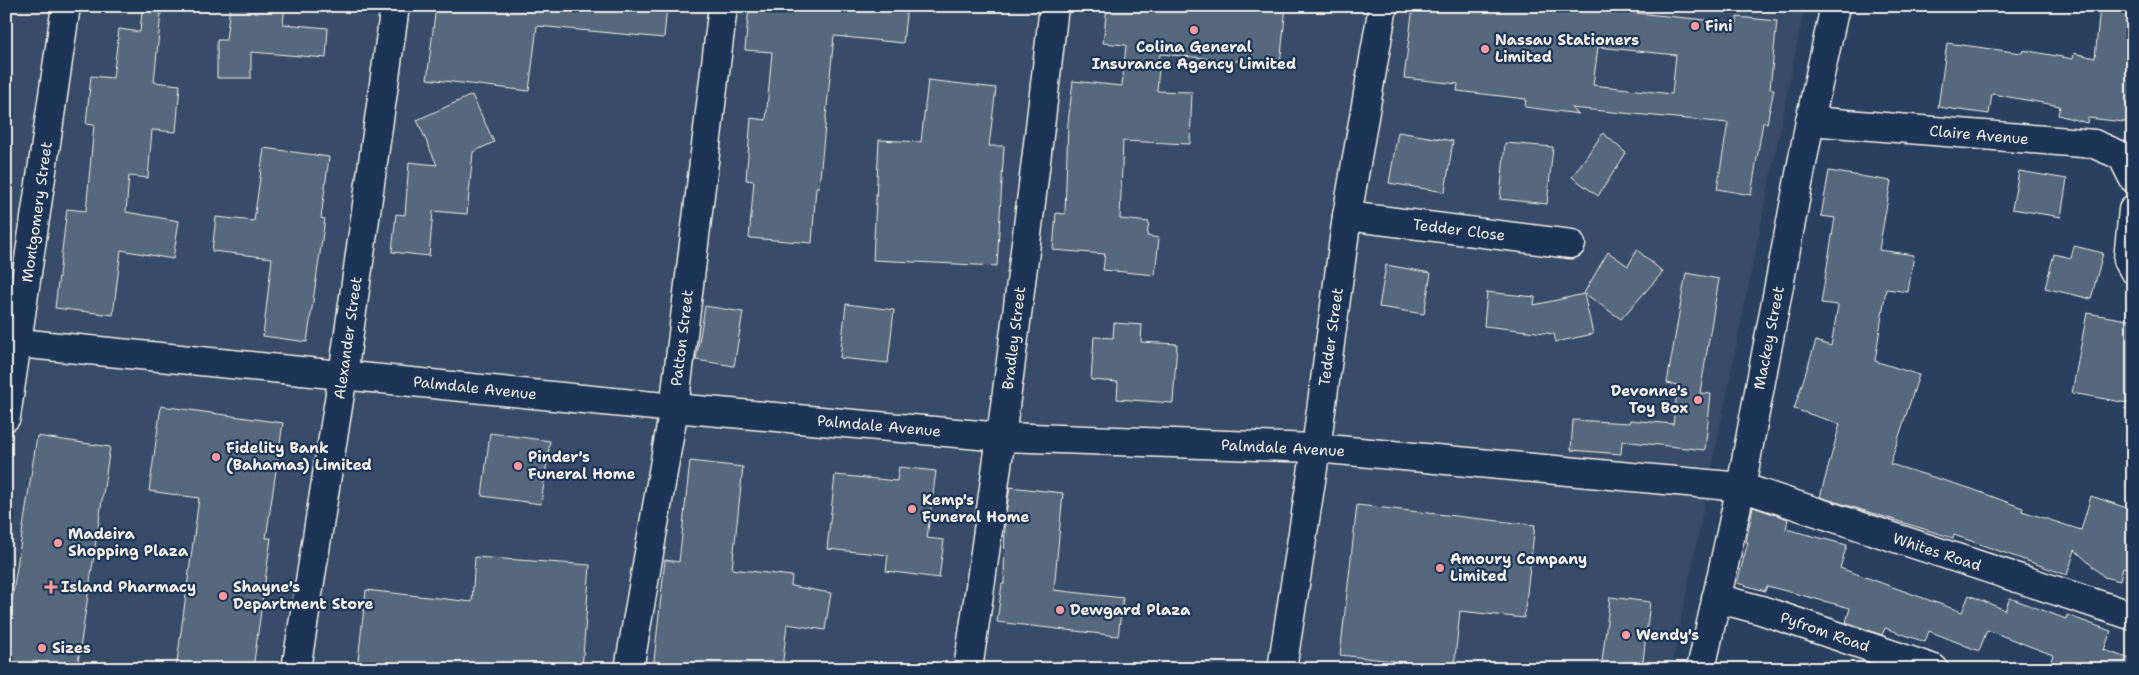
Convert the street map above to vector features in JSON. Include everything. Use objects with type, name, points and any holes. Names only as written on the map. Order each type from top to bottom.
[{"type":"street","name":"Montgomery Street","points":[[6,417],[66,6]]},
{"type":"street","name":"Alexander Street","points":[[296,669],[343,376],[395,6]]},
{"type":"street","name":"Patton Street","points":[[630,669],[674,408],[723,6]]},
{"type":"street","name":"Bradley Street","points":[[968,669],[1002,437],[1054,6]]},
{"type":"street","name":"Tedder Street","points":[[1282,669],[1316,448],[1347,216],[1383,6]]},
{"type":"street","name":"Mackey Street","points":[[1701,669],[1741,487],[1810,121],[1835,6]]},
{"type":"street","name":"Claire Avenue","points":[[1810,121],[2094,144],[2122,156],[2133,178]]},
{"type":"street","points":[[2133,210],[2128,260],[2133,269]]},
{"type":"street","name":"Tedder Close","points":[[1347,216],[1571,244]]},
{"type":"street","name":"Palmdale Avenue","points":[[18,343],[674,408],[1002,437],[1316,448],[1741,487]]},
{"type":"street","name":"Whites Road","points":[[1741,487],[2133,616]]},
{"type":"street","name":"Pyfrom Road","points":[[1716,598],[1761,610],[1934,669]]},
{"type":"shaded area","points":[[6,6],[1805,6],[1671,669],[6,669]]},
{"type":"building","points":[[230,6],[285,6],[283,24],[328,28],[326,58],[251,52],[251,78],[217,78],[217,40],[226,40]]},
{"type":"building","points":[[436,6],[667,6],[664,38],[537,26],[529,91],[427,79]]},
{"type":"building","points":[[749,6],[907,6],[903,43],[834,36],[819,187],[816,187],[812,243],[749,238],[754,181],[746,180],[751,118],[766,120],[772,52],[745,50]]},
{"type":"building","points":[[1107,6],[1286,6],[1280,65],[1160,54],[1157,91],[1192,92],[1190,144],[1123,141],[1120,219],[1149,222],[1147,236],[1159,238],[1155,275],[1103,270],[1105,254],[1053,250],[1056,213],[1065,214],[1068,123],[1073,81],[1122,86],[1126,45],[1103,43]]},
{"type":"building","points":[[1413,6],[1561,6],[1616,14],[1616,11],[1737,23],[1737,17],[1777,21],[1770,89],[1774,89],[1767,123],[1763,122],[1751,195],[1717,189],[1728,123],[1571,108],[1579,114],[1525,107],[1526,99],[1457,91],[1458,84],[1404,78]],"holes":[[[1598,47],[1676,55],[1672,94],[1593,85]]]},
{"type":"building","points":[[2100,6],[2133,6],[2133,123],[2088,118],[2087,123],[2058,115],[2060,106],[1992,94],[1989,114],[1938,107],[1947,43],[2022,53],[2023,50],[2073,59],[2074,53],[2095,58]]},
{"type":"building","points":[[142,11],[161,13],[154,82],[180,85],[176,132],[152,130],[148,178],[129,176],[126,212],[179,221],[173,259],[121,250],[113,315],[55,308],[67,209],[86,211],[94,125],[86,124],[91,76],[113,78],[119,29],[140,32]]},
{"type":"building","points":[[928,80],[996,88],[989,146],[1004,146],[997,266],[873,260],[879,140],[921,142]]},
{"type":"building","points":[[472,95],[494,142],[473,152],[467,214],[433,211],[429,256],[392,252],[396,214],[405,215],[409,162],[437,165],[417,120]]},
{"type":"building","points":[[1398,132],[1453,141],[1445,192],[1389,183]]},
{"type":"building","points":[[1603,133],[1626,153],[1598,196],[1572,177]]},
{"type":"building","points":[[1505,143],[1553,147],[1547,204],[1500,199]]},
{"type":"building","points":[[264,148],[329,157],[321,218],[325,219],[307,342],[263,336],[272,258],[212,251],[216,217],[254,221]]},
{"type":"building","points":[[1829,171],[1891,181],[1879,250],[1914,255],[1908,292],[1886,289],[1875,361],[1919,375],[1890,464],[1969,488],[2023,508],[2022,511],[2081,530],[2091,496],[2133,510],[2133,571],[2123,568],[2120,581],[2104,577],[2075,550],[2067,575],[1954,535],[1953,538],[1820,497],[1840,424],[1794,409],[1816,341],[1831,346],[1838,305],[1821,303],[1835,218],[1821,216]]},
{"type":"building","points":[[2019,171],[2067,179],[2061,217],[2012,209]]},
{"type":"building","points":[[2074,246],[2103,253],[2091,299],[2045,288],[2054,254],[2071,258]]},
{"type":"building","points":[[1637,250],[1663,272],[1621,319],[1584,293],[1608,252],[1628,266]]},
{"type":"building","points":[[1386,265],[1431,273],[1424,314],[1379,307]]},
{"type":"building","points":[[1686,273],[1719,279],[1700,393],[1711,394],[1705,450],[1622,441],[1621,454],[1571,450],[1573,420],[1629,423],[1630,420],[1673,424],[1678,385],[1667,383]]},
{"type":"building","points":[[1487,292],[1535,297],[1534,305],[1584,294],[1593,334],[1556,342],[1554,334],[1484,326]]},
{"type":"building","points":[[846,304],[894,310],[888,363],[840,358]]},
{"type":"building","points":[[705,306],[743,312],[734,366],[696,360]]},
{"type":"building","points":[[2087,313],[2133,321],[2133,404],[2072,393]]},
{"type":"building","points":[[1114,323],[1142,325],[1141,342],[1177,344],[1173,403],[1117,399],[1118,382],[1091,380],[1094,337],[1113,338]]},
{"type":"building","points":[[161,406],[283,423],[266,538],[271,538],[253,669],[176,669],[199,498],[149,491]]},
{"type":"building","points":[[490,433],[550,441],[541,504],[482,496]]},
{"type":"building","name":"Madeira Shopping Plaza","points":[[37,436],[110,447],[77,669],[6,669],[6,639]]},
{"type":"building","points":[[690,461],[743,467],[732,569],[792,576],[791,586],[831,593],[825,630],[787,624],[782,669],[653,669],[665,560],[679,562]]},
{"type":"building","points":[[899,467],[936,471],[927,538],[944,540],[939,578],[886,571],[888,555],[827,549],[835,475],[897,481]]},
{"type":"building","points":[[1010,487],[1063,493],[1054,590],[1123,598],[1118,636],[997,622],[1002,584],[1004,584],[1005,520]]},
{"type":"building","name":"Amoury Company Limited","points":[[1357,505],[1535,525],[1524,618],[1460,611],[1454,668],[1340,655]]},
{"type":"building","points":[[1753,507],[1788,519],[1786,529],[1847,545],[1840,568],[1962,612],[1969,595],[2005,610],[2010,598],[2066,619],[2067,615],[2111,631],[2104,650],[2133,660],[2133,669],[2048,669],[2053,655],[1987,630],[1979,651],[1929,631],[1925,642],[1885,628],[1882,635],[1846,622],[1850,608],[1767,586],[1765,591],[1737,583],[1748,542],[1746,542]]},
{"type":"building","points":[[475,557],[590,565],[582,669],[357,669],[366,590],[472,602]]},
{"type":"building","name":"Wendy's","points":[[1610,597],[1650,602],[1642,669],[1601,669]]},
{"type":"place","name":"Fini","points":[[1695,26]]},
{"type":"place","name":"Colina General Insurance Agency Limited","points":[[1194,30]]},
{"type":"place","name":"Nassau Stationers Limited","points":[[1485,49]]},
{"type":"place","name":"Devonne's Toy Box","points":[[1698,400]]},
{"type":"place","name":"Fidelity Bank (Bahamas) Limited","points":[[216,457]]},
{"type":"place","name":"Pinder's Funeral Home","points":[[518,466]]},
{"type":"place","name":"Kemp's Funeral Home","points":[[912,509]]},
{"type":"place","name":"Madeira Shopping Plaza","points":[[58,543]]},
{"type":"place","name":"Amoury Company Limited","points":[[1440,568]]},
{"type":"place","name":"Island Pharmacy","points":[[51,587]]},
{"type":"place","name":"Shayne's Department Store","points":[[223,596]]},
{"type":"place","name":"Dewgard Plaza","points":[[1060,610]]},
{"type":"place","name":"Wendy's","points":[[1626,635]]},
{"type":"place","name":"Sizes","points":[[42,648]]}]
